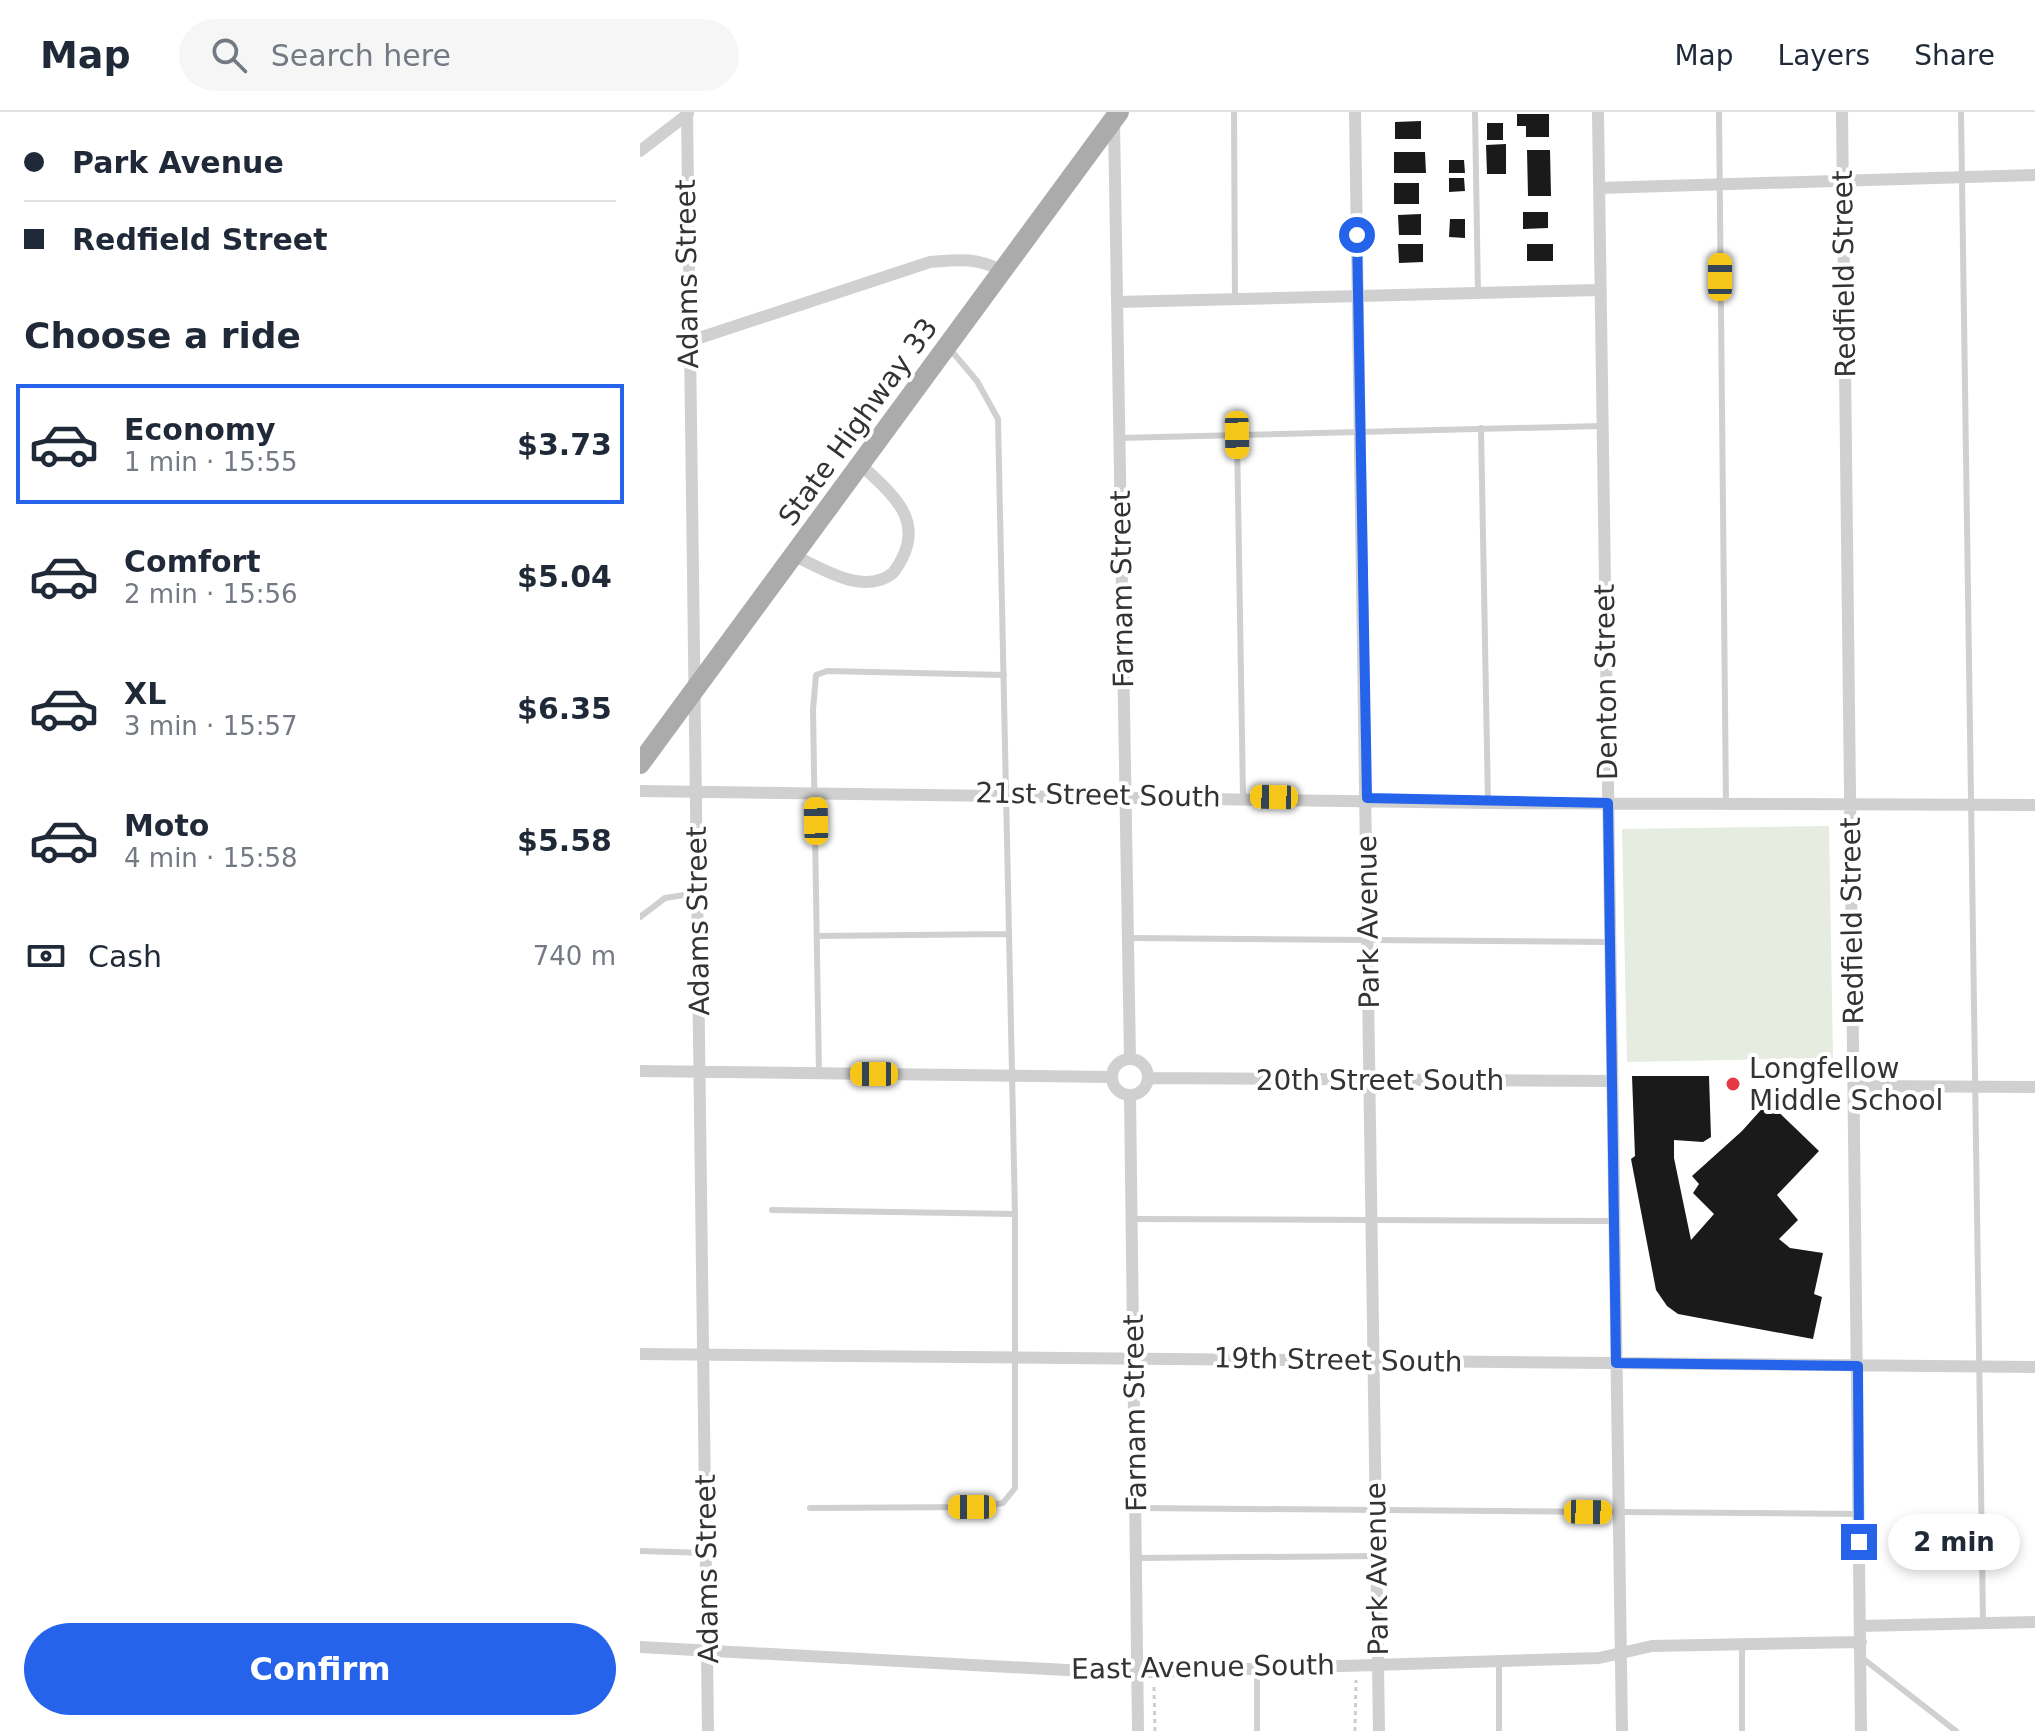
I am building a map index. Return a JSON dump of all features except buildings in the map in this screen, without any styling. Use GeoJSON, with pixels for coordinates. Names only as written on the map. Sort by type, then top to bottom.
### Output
{"type":"FeatureCollection","features":[{"type":"Feature","properties":{"kind":"main road","name":"State Highway 33"},"geometry":{"type":"LineString","coordinates":[[640,764],[862,466],[1000,270],[1117,116]]}},
{"type":"Feature","properties":{"kind":"street","name":"Park Avenue"},"geometry":{"type":"LineString","coordinates":[[1355,112],[1379,1731]]}},
{"type":"Feature","properties":{"kind":"street","name":"Denton Street"},"geometry":{"type":"LineString","coordinates":[[1598,112],[1622,1731]]}},
{"type":"Feature","properties":{"kind":"street","name":"Redfield Street"},"geometry":{"type":"LineString","coordinates":[[1842,112],[1861,1731]]}},
{"type":"Feature","properties":{"kind":"street"},"geometry":{"type":"LineString","coordinates":[[640,151],[688,114]]}},
{"type":"Feature","properties":{"kind":"street","name":"Adams Street"},"geometry":{"type":"LineString","coordinates":[[688,114],[687,342],[695,689],[708,1731]]}},
{"type":"Feature","properties":{"kind":"street","name":"Farnam Street"},"geometry":{"type":"LineString","coordinates":[[1117,116],[1117,302],[1130,1059]]}},
{"type":"Feature","properties":{"kind":"street"},"geometry":{"type":"LineString","coordinates":[[1599,188],[2035,175]]}},
{"type":"Feature","properties":{"kind":"street"},"geometry":{"type":"LineString","coordinates":[[687,342],[930,262],[984,261],[1000,270]]}},
{"type":"Feature","properties":{"kind":"street"},"geometry":{"type":"LineString","coordinates":[[1117,302],[1599,290]]}},
{"type":"Feature","properties":{"kind":"street"},"geometry":{"type":"LineString","coordinates":[[795,556],[828,572],[866,582],[886,579],[901,562],[909,531],[904,509],[862,466]]}},
{"type":"Feature","properties":{"kind":"street","name":"21st Street South"},"geometry":{"type":"LineString","coordinates":[[640,791],[1367,798],[1488,803],[2035,805]]}},
{"type":"Feature","properties":{"kind":"street"},"geometry":{"type":"LineString","coordinates":[[1130,1059],[1140,1062],[1148,1078],[1144,1088],[1130,1095],[1115,1088],[1111,1077],[1119,1062],[1130,1059]]}},
{"type":"Feature","properties":{"kind":"street"},"geometry":{"type":"LineString","coordinates":[[640,1071],[1111,1077]]}},
{"type":"Feature","properties":{"kind":"street","name":"20th Street South"},"geometry":{"type":"LineString","coordinates":[[1148,1078],[1612,1081]]}},
{"type":"Feature","properties":{"kind":"street"},"geometry":{"type":"LineString","coordinates":[[1854,1086],[2035,1087]]}},
{"type":"Feature","properties":{"kind":"street","name":"Farnam Street"},"geometry":{"type":"LineString","coordinates":[[1130,1095],[1138,1731]]}},
{"type":"Feature","properties":{"kind":"street","name":"19th Street South"},"geometry":{"type":"LineString","coordinates":[[640,1354],[2035,1367]]}},
{"type":"Feature","properties":{"kind":"street"},"geometry":{"type":"LineString","coordinates":[[1860,1626],[2035,1622]]}},
{"type":"Feature","properties":{"kind":"street","name":"East Avenue South"},"geometry":{"type":"LineString","coordinates":[[640,1647],[1138,1671],[1599,1658],[1652,1646],[1861,1642]]}},
{"type":"Feature","properties":{"kind":"lane"},"geometry":{"type":"LineString","coordinates":[[1234,112],[1235,299]]}},
{"type":"Feature","properties":{"kind":"lane"},"geometry":{"type":"LineString","coordinates":[[1475,112],[1478,294]]}},
{"type":"Feature","properties":{"kind":"lane"},"geometry":{"type":"LineString","coordinates":[[1719,112],[1726,804]]}},
{"type":"Feature","properties":{"kind":"lane"},"geometry":{"type":"LineString","coordinates":[[1961,112],[1983,1623]]}},
{"type":"Feature","properties":{"kind":"lane"},"geometry":{"type":"LineString","coordinates":[[810,1508],[972,1507],[1003,1503],[1015,1488],[1015,1214],[998,419],[977,381],[948,347]]}},
{"type":"Feature","properties":{"kind":"lane"},"geometry":{"type":"LineString","coordinates":[[1119,438],[1601,426]]}},
{"type":"Feature","properties":{"kind":"lane"},"geometry":{"type":"LineString","coordinates":[[1481,428],[1488,803]]}},
{"type":"Feature","properties":{"kind":"lane"},"geometry":{"type":"LineString","coordinates":[[1237,435],[1243,797]]}},
{"type":"Feature","properties":{"kind":"lane"},"geometry":{"type":"LineString","coordinates":[[819,1074],[813,700],[816,675],[827,671],[1004,675]]}},
{"type":"Feature","properties":{"kind":"lane"},"geometry":{"type":"LineString","coordinates":[[640,917],[665,898],[697,893]]}},
{"type":"Feature","properties":{"kind":"lane"},"geometry":{"type":"LineString","coordinates":[[817,936],[1008,934]]}},
{"type":"Feature","properties":{"kind":"lane"},"geometry":{"type":"LineString","coordinates":[[1127,938],[1610,942]]}},
{"type":"Feature","properties":{"kind":"lane"},"geometry":{"type":"LineString","coordinates":[[772,1210],[1015,1214]]}},
{"type":"Feature","properties":{"kind":"lane"},"geometry":{"type":"LineString","coordinates":[[1133,1219],[1614,1221]]}},
{"type":"Feature","properties":{"kind":"lane"},"geometry":{"type":"LineString","coordinates":[[1136,1508],[1859,1514]]}},
{"type":"Feature","properties":{"kind":"lane"},"geometry":{"type":"LineString","coordinates":[[640,1551],[706,1553]]}},
{"type":"Feature","properties":{"kind":"lane"},"geometry":{"type":"LineString","coordinates":[[1136,1558],[1378,1556]]}},
{"type":"Feature","properties":{"kind":"lane"},"geometry":{"type":"LineString","coordinates":[[1742,1645],[1742,1731]]}},
{"type":"Feature","properties":{"kind":"lane"},"geometry":{"type":"LineString","coordinates":[[1861,1657],[1956,1731]]}},
{"type":"Feature","properties":{"kind":"lane"},"geometry":{"type":"LineString","coordinates":[[1499,1661],[1499,1731]]}},
{"type":"Feature","properties":{"kind":"lane"},"geometry":{"type":"LineString","coordinates":[[1257,1667],[1257,1731]]}},
{"type":"Feature","properties":{"kind":"path"},"geometry":{"type":"LineString","coordinates":[[1355,1731],[1356,1665]]}},
{"type":"Feature","properties":{"kind":"path"},"geometry":{"type":"LineString","coordinates":[[1154,1670],[1155,1731]]}},
{"type":"Feature","properties":{"kind":"shaded area"},"geometry":{"type":"Polygon","coordinates":[[[1829,826],[1833,1058],[1627,1062],[1622,829],[1829,826]]]}},
{"type":"Feature","properties":{"kind":"place","name":"Longfellow Middle School"},"geometry":{"type":"Point","coordinates":[1733,1084]}},
{"type":"Feature","properties":{"kind":"route"},"geometry":{"type":"LineString","coordinates":[[1357,235],[1367,798],[1488,803],[1608,803],[1616,1363],[1858,1366],[1859,1542]]}}]}
